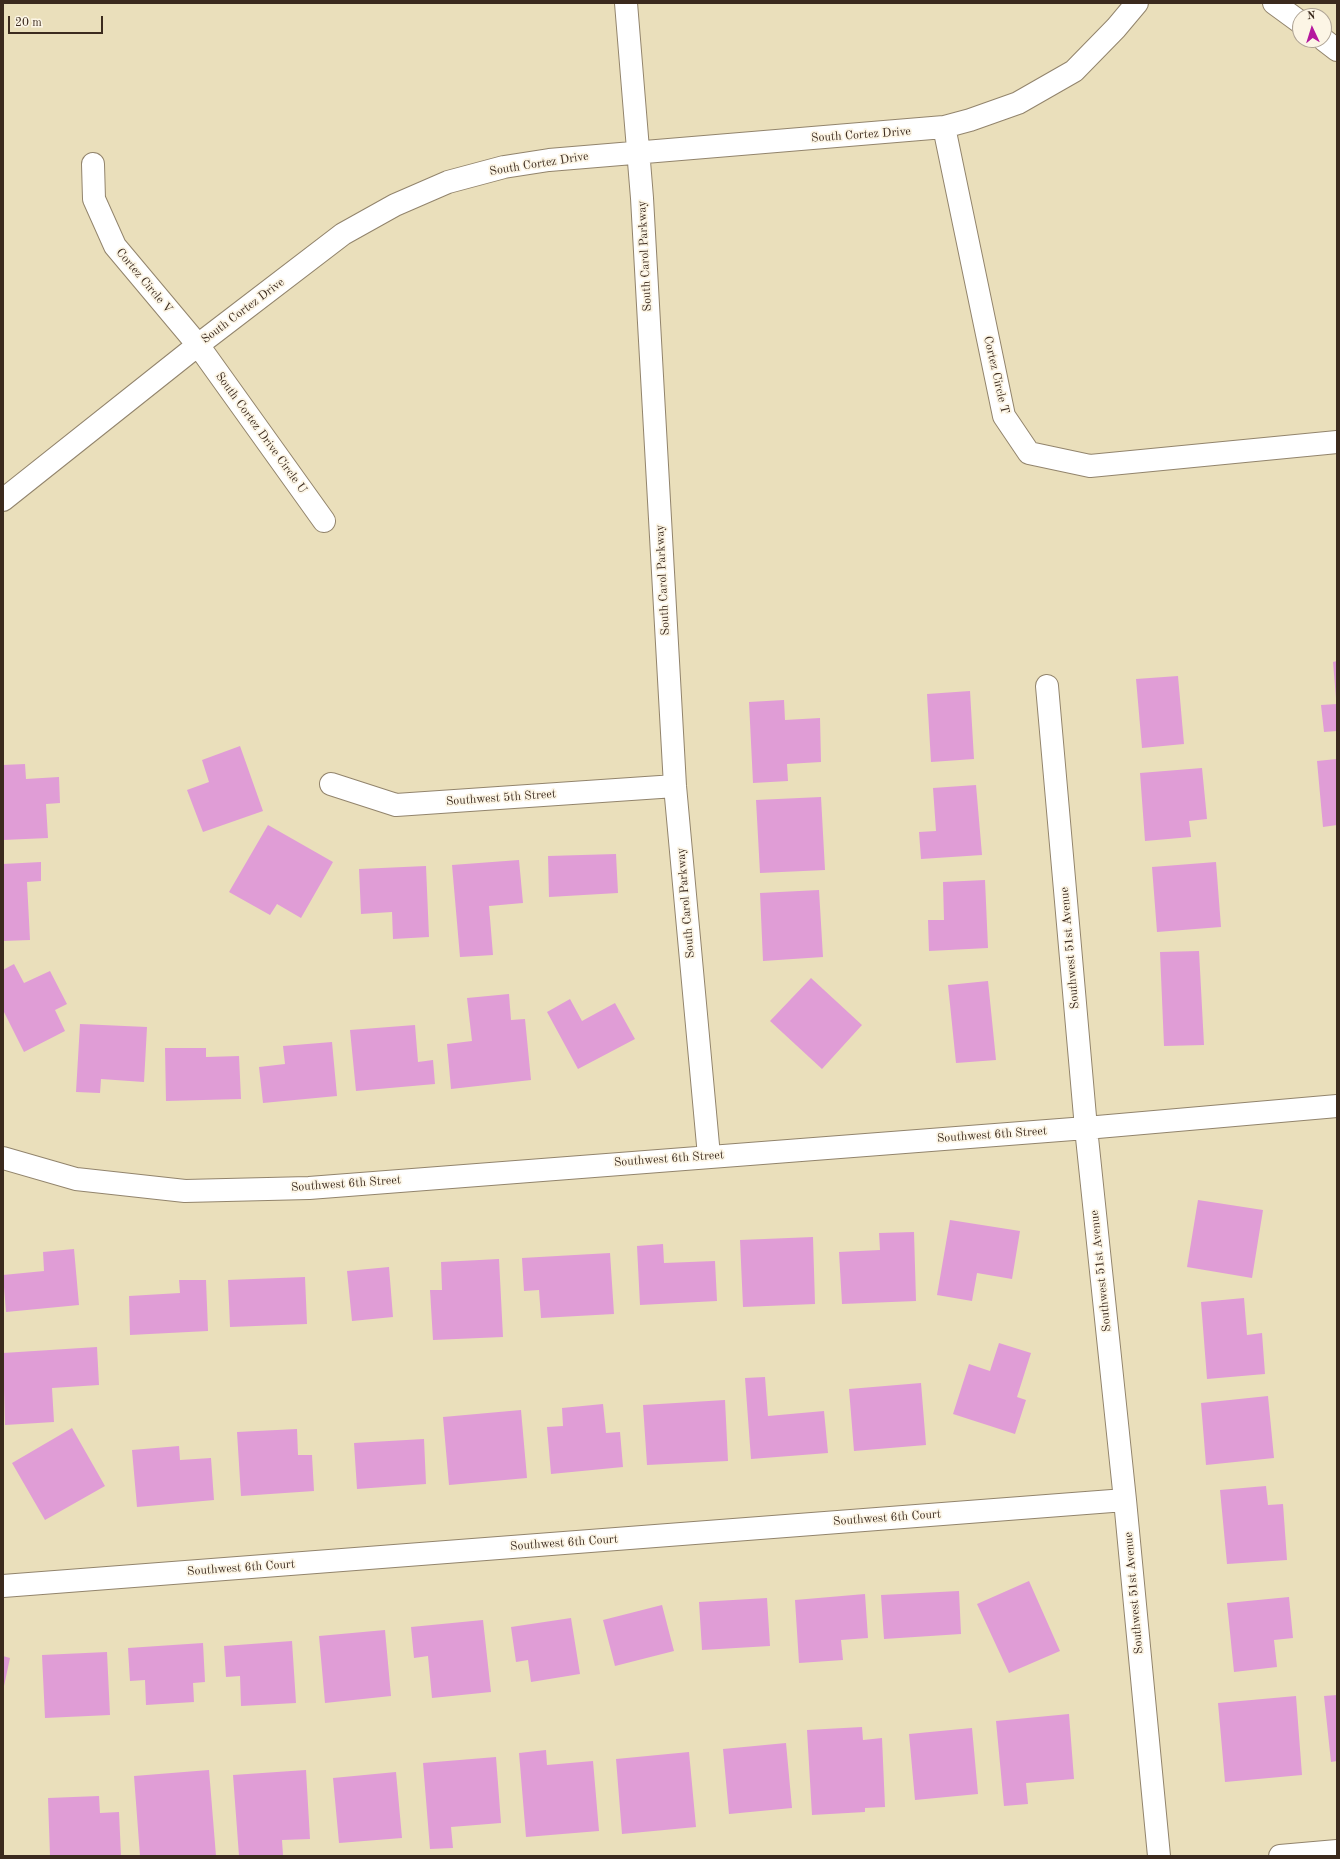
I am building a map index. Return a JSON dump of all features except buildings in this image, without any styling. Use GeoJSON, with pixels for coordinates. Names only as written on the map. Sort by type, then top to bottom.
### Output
{"type":"FeatureCollection","features":[{"type":"Feature","properties":{"kind":"street","name":"South Carol Parkway"},"geometry":{"type":"LineString","coordinates":[[626,3],[642,206],[675,786],[709,1156]]}},
{"type":"Feature","properties":{"kind":"street","name":"South Cortez Drive"},"geometry":{"type":"LineString","coordinates":[[3,500],[198,345],[343,234],[395,205],[448,182],[504,167],[549,160],[944,127],[970,120],[1018,103],[1074,71],[1116,28],[1137,3]]}},
{"type":"Feature","properties":{"kind":"street"},"geometry":{"type":"LineString","coordinates":[[1274,3],[1292,16]]}},
{"type":"Feature","properties":{"kind":"street","name":"Cortez Circle T"},"geometry":{"type":"LineString","coordinates":[[944,127],[1004,416],[1029,453],[1090,466],[1337,442]]}},
{"type":"Feature","properties":{"kind":"street","name":"Cortez Circle V"},"geometry":{"type":"LineString","coordinates":[[93,164],[94,199],[114,246],[198,345]]}},
{"type":"Feature","properties":{"kind":"street","name":"South Cortez Drive Circle U"},"geometry":{"type":"LineString","coordinates":[[198,345],[324,521]]}},
{"type":"Feature","properties":{"kind":"street","name":"Southwest 51st Avenue"},"geometry":{"type":"LineString","coordinates":[[1047,686],[1086,1128],[1125,1500],[1159,1856]]}},
{"type":"Feature","properties":{"kind":"street","name":"Southwest 5th Street"},"geometry":{"type":"LineString","coordinates":[[331,784],[396,805],[675,786]]}},
{"type":"Feature","properties":{"kind":"street","name":"Southwest 6th Street"},"geometry":{"type":"LineString","coordinates":[[3,1158],[76,1178],[185,1192],[309,1188],[1086,1128],[1337,1106]]}},
{"type":"Feature","properties":{"kind":"street","name":"Southwest 6th Court"},"geometry":{"type":"LineString","coordinates":[[3,1586],[1125,1500]]}},
{"type":"Feature","properties":{"kind":"street"},"geometry":{"type":"LineString","coordinates":[[1280,1856],[1337,1851]]}}]}
